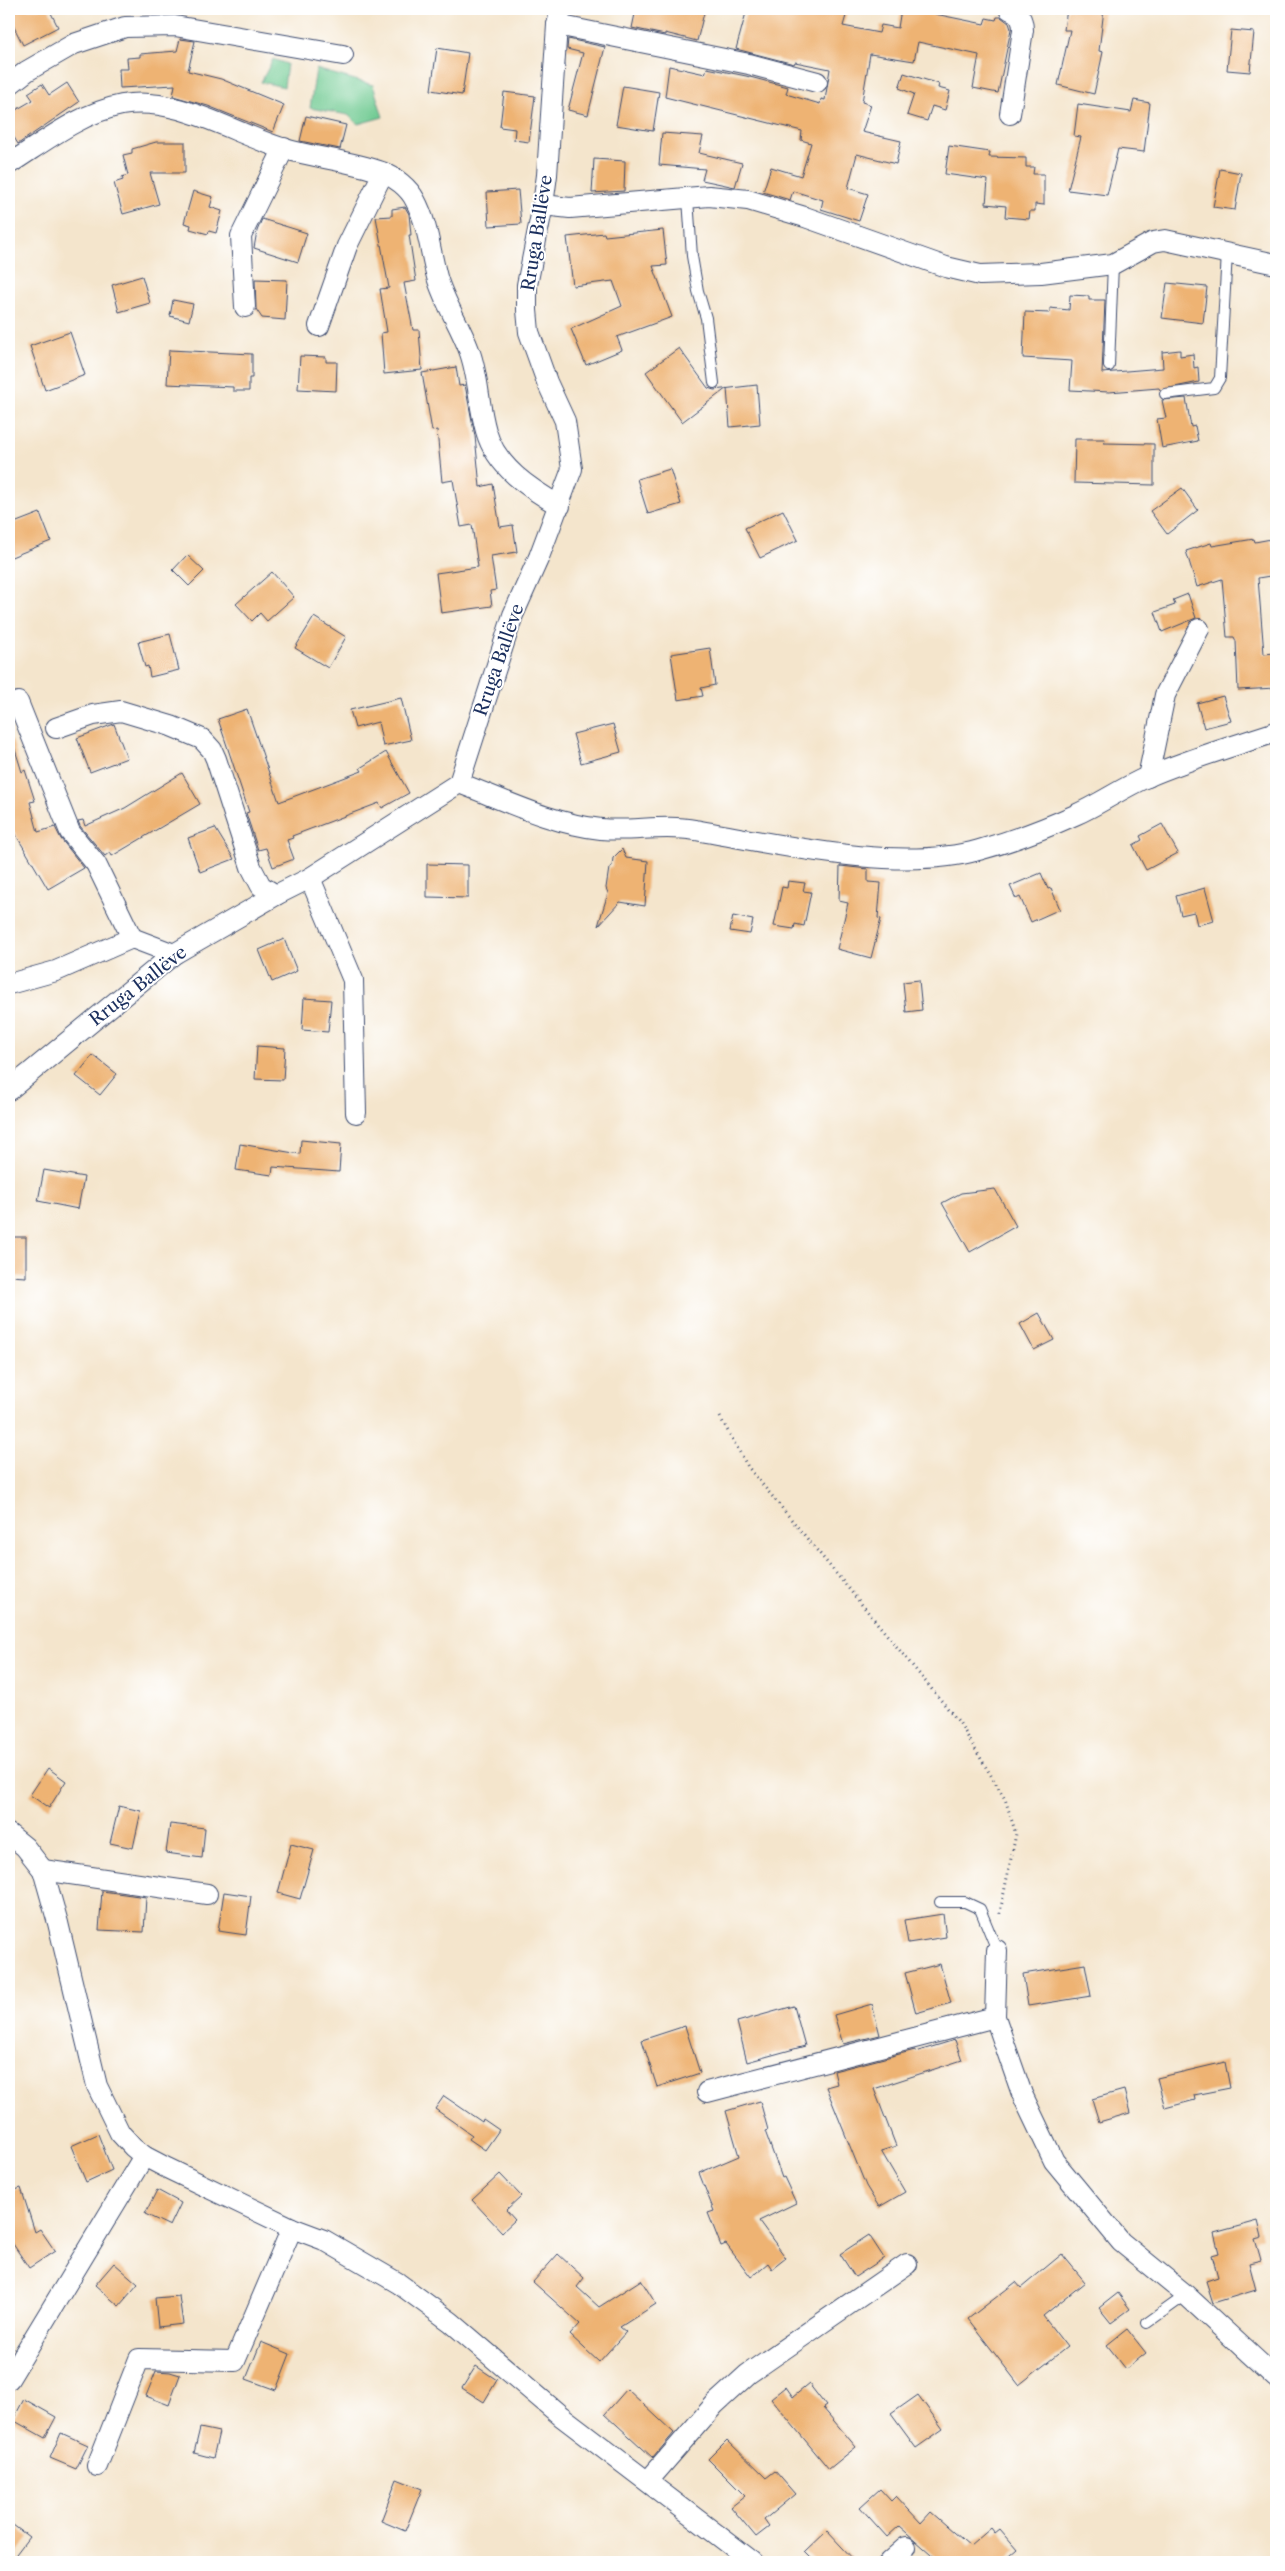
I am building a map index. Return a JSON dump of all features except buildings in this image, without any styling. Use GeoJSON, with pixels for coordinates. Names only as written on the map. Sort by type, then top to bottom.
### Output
{"type":"FeatureCollection","features":[{"type":"Feature","properties":{"kind":"street"},"geometry":{"type":"LineString","coordinates":[[1009,9],[1015,11],[1023,20],[1024,30],[1010,114]]}},
{"type":"Feature","properties":{"kind":"street"},"geometry":{"type":"LineString","coordinates":[[559,17],[817,82]]}},
{"type":"Feature","properties":{"kind":"street","name":"Rruga Ballëve"},"geometry":{"type":"LineString","coordinates":[[9,1090],[174,954],[276,894],[310,878],[459,784],[513,615],[560,506],[572,469],[565,421],[547,382],[529,332],[526,310],[527,285],[543,205],[552,118],[559,17]]}},
{"type":"Feature","properties":{"kind":"street"},"geometry":{"type":"LineString","coordinates":[[9,85],[27,71],[74,44],[125,27],[175,26],[343,55]]}},
{"type":"Feature","properties":{"kind":"street"},"geometry":{"type":"LineString","coordinates":[[9,164],[93,114],[122,105],[164,105],[284,148],[383,173],[402,184],[415,198],[425,222],[437,278],[469,349],[478,380],[486,432],[498,456],[522,481],[560,506]]}},
{"type":"Feature","properties":{"kind":"street"},"geometry":{"type":"LineString","coordinates":[[245,307],[241,236],[284,148]]}},
{"type":"Feature","properties":{"kind":"street"},"geometry":{"type":"LineString","coordinates":[[319,326],[347,246],[383,173]]}},
{"type":"Feature","properties":{"kind":"street"},"geometry":{"type":"LineString","coordinates":[[543,205],[570,208],[709,196],[748,200],[805,217],[946,267],[980,275],[1041,273],[1112,264],[1153,242],[1165,240],[1276,264]]}},
{"type":"Feature","properties":{"kind":"street"},"geometry":{"type":"LineString","coordinates":[[1148,777],[1166,695],[1199,628]]}},
{"type":"Feature","properties":{"kind":"street"},"geometry":{"type":"LineString","coordinates":[[18,702],[70,832],[96,864],[132,938],[174,954]]}},
{"type":"Feature","properties":{"kind":"street"},"geometry":{"type":"LineString","coordinates":[[56,728],[94,715],[116,711],[170,726],[207,744],[216,759],[251,867],[261,886],[276,894]]}},
{"type":"Feature","properties":{"kind":"street"},"geometry":{"type":"LineString","coordinates":[[459,784],[568,823],[601,829],[692,829],[757,842],[849,854],[928,858],[976,851],[1022,837],[1076,815],[1148,777],[1276,732]]}},
{"type":"Feature","properties":{"kind":"street"},"geometry":{"type":"LineString","coordinates":[[310,878],[353,980],[356,1114]]}},
{"type":"Feature","properties":{"kind":"street"},"geometry":{"type":"LineString","coordinates":[[9,984],[56,971],[132,938]]}},
{"type":"Feature","properties":{"kind":"street"},"geometry":{"type":"LineString","coordinates":[[9,1834],[25,1847],[44,1870],[97,2086],[120,2133],[144,2156],[292,2228],[324,2240],[398,2283],[452,2322],[561,2416],[752,2562]]}},
{"type":"Feature","properties":{"kind":"street"},"geometry":{"type":"LineString","coordinates":[[44,1870],[207,1894]]}},
{"type":"Feature","properties":{"kind":"street"},"geometry":{"type":"LineString","coordinates":[[997,1950],[995,2017],[1022,2094],[1054,2161],[1121,2242],[1186,2295],[1276,2378]]}},
{"type":"Feature","properties":{"kind":"street"},"geometry":{"type":"LineString","coordinates":[[707,2092],[995,2017]]}},
{"type":"Feature","properties":{"kind":"street"},"geometry":{"type":"LineString","coordinates":[[9,2380],[144,2156]]}},
{"type":"Feature","properties":{"kind":"street"},"geometry":{"type":"LineString","coordinates":[[97,2466],[139,2359],[235,2361],[292,2228]]}},
{"type":"Feature","properties":{"kind":"street"},"geometry":{"type":"LineString","coordinates":[[648,2481],[715,2404],[748,2374],[907,2264]]}},
{"type":"Feature","properties":{"kind":"street"},"geometry":{"type":"LineString","coordinates":[[889,2562],[906,2547]]}},
{"type":"Feature","properties":{"kind":"lane"},"geometry":{"type":"LineString","coordinates":[[688,199],[692,256],[698,291],[706,318],[714,383]]}},
{"type":"Feature","properties":{"kind":"lane"},"geometry":{"type":"LineString","coordinates":[[1166,394],[1214,388],[1220,378],[1227,253]]}},
{"type":"Feature","properties":{"kind":"lane"},"geometry":{"type":"LineString","coordinates":[[1109,366],[1112,264]]}},
{"type":"Feature","properties":{"kind":"lane"},"geometry":{"type":"LineString","coordinates":[[940,1902],[966,1902],[980,1909],[997,1950]]}},
{"type":"Feature","properties":{"kind":"lane"},"geometry":{"type":"LineString","coordinates":[[1147,2324],[1186,2295]]}},
{"type":"Feature","properties":{"kind":"path"},"geometry":{"type":"LineString","coordinates":[[720,1416],[748,1467],[959,1722],[1005,1799],[1016,1834],[999,1915],[997,1950]]}},
{"type":"Feature","properties":{"kind":"green space"},"geometry":{"type":"Polygon","coordinates":[[[273,59],[287,64],[284,87],[261,82],[273,59]]]}},
{"type":"Feature","properties":{"kind":"green space"},"geometry":{"type":"Polygon","coordinates":[[[316,69],[373,85],[383,117],[358,124],[348,115],[310,108],[316,69]]]}}]}
